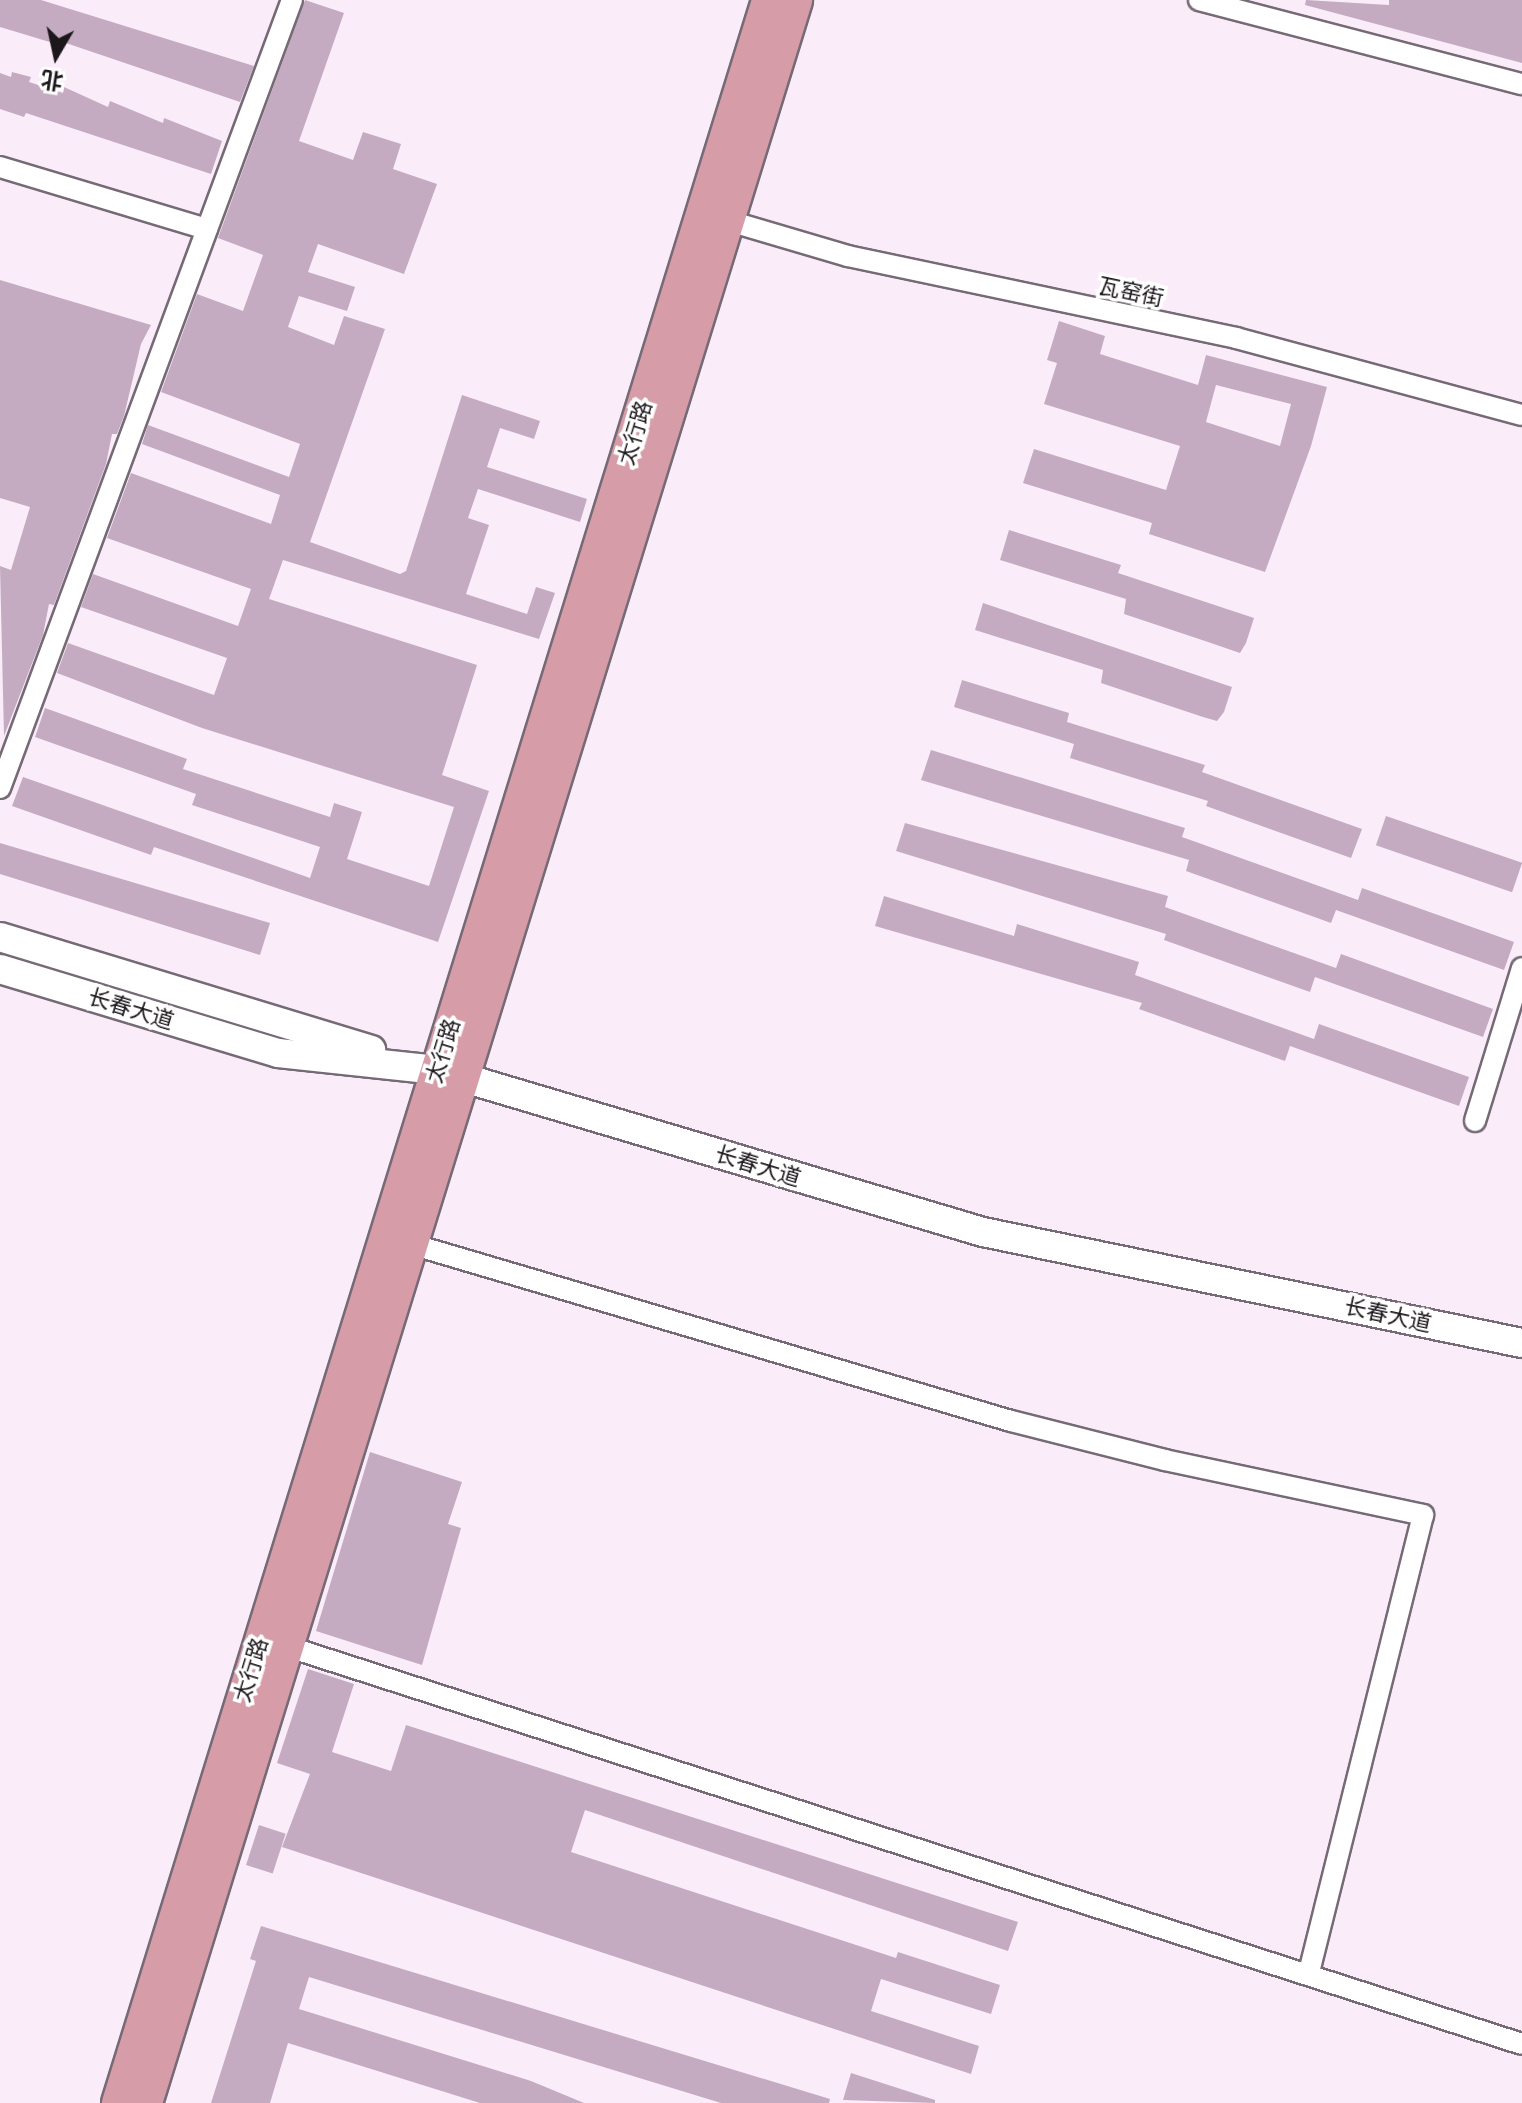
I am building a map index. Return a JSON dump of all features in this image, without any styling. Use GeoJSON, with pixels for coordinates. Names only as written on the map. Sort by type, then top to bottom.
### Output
{"type":"FeatureCollection","features":[{"type":"Feature","properties":{"kind":"highway","name":"太行路"},"geometry":{"type":"LineString","coordinates":[[146,2103],[411,1244],[450,1073],[768,0]]}},
{"type":"Feature","properties":{"kind":"highway","name":"太行路"},"geometry":{"type":"LineString","coordinates":[[118,2103],[729,221],[796,0]]}},
{"type":"Feature","properties":{"kind":"main road"},"geometry":{"type":"LineString","coordinates":[[0,937],[450,1073]]}},
{"type":"Feature","properties":{"kind":"main road","name":"长春大道"},"geometry":{"type":"LineString","coordinates":[[0,969],[278,1053],[450,1073],[983,1232],[1522,1343]]}},
{"type":"Feature","properties":{"kind":"street"},"geometry":{"type":"LineString","coordinates":[[0,788],[292,0]]}},
{"type":"Feature","properties":{"kind":"street"},"geometry":{"type":"LineString","coordinates":[[1199,0],[1522,84]]}},
{"type":"Feature","properties":{"kind":"street"},"geometry":{"type":"LineString","coordinates":[[0,167],[207,229]]}},
{"type":"Feature","properties":{"kind":"street","name":"瓦窑街"},"geometry":{"type":"LineString","coordinates":[[729,221],[848,256],[1236,338],[1522,415]]}},
{"type":"Feature","properties":{"kind":"street"},"geometry":{"type":"LineString","coordinates":[[1475,1121],[1522,968]]}},
{"type":"Feature","properties":{"kind":"street"},"geometry":{"type":"LineString","coordinates":[[411,1244],[1011,1421],[1423,1515],[1308,1975]]}},
{"type":"Feature","properties":{"kind":"street"},"geometry":{"type":"LineString","coordinates":[[286,1646],[1522,2044]]}},
{"type":"Feature","properties":{"kind":"building"},"geometry":{"type":"Polygon","coordinates":[[[0,0],[41,0],[254,66],[240,102],[54,39],[53,43],[0,27],[0,0]]]}},
{"type":"Feature","properties":{"kind":"building"},"geometry":{"type":"Polygon","coordinates":[[[305,0],[344,13],[299,141],[353,160],[363,132],[401,144],[393,169],[437,184],[404,274],[318,244],[308,272],[355,287],[347,311],[299,296],[288,327],[334,345],[344,316],[385,329],[310,542],[400,574],[406,571],[462,395],[540,421],[534,439],[500,428],[487,467],[587,499],[580,522],[478,489],[468,518],[489,525],[466,594],[527,614],[536,587],[555,593],[539,639],[283,560],[269,599],[477,665],[442,775],[489,791],[438,942],[154,847],[151,855],[12,806],[23,777],[310,878],[320,847],[192,805],[196,794],[35,737],[45,708],[187,759],[183,769],[330,817],[334,803],[362,812],[347,859],[429,886],[454,807],[202,728],[57,673],[68,643],[214,695],[227,658],[81,607],[93,574],[238,626],[251,589],[107,538],[131,473],[271,524],[280,495],[142,444],[148,425],[289,477],[300,444],[161,392],[197,294],[243,311],[263,255],[218,238],[305,0]]]}},
{"type":"Feature","properties":{"kind":"building"},"geometry":{"type":"Polygon","coordinates":[[[1306,0],[1389,5],[1389,0],[1522,0],[1522,63],[1305,5],[1306,0]]]}},
{"type":"Feature","properties":{"kind":"building"},"geometry":{"type":"Polygon","coordinates":[[[12,72],[31,77],[29,82],[63,93],[64,87],[108,107],[110,101],[163,123],[164,118],[222,141],[211,174],[26,113],[24,117],[0,109],[0,73],[11,77],[12,72]]]}},
{"type":"Feature","properties":{"kind":"building"},"geometry":{"type":"Polygon","coordinates":[[[0,280],[151,325],[141,344],[124,416],[117,434],[112,434],[106,464],[54,605],[49,604],[43,635],[4,736],[0,566],[11,570],[30,507],[0,498],[0,280]]]}},
{"type":"Feature","properties":{"kind":"building"},"geometry":{"type":"Polygon","coordinates":[[[1059,321],[1105,336],[1100,354],[1198,385],[1206,355],[1327,387],[1311,446],[1265,572],[1149,534],[1152,523],[1023,483],[1034,449],[1166,490],[1180,446],[1044,404],[1057,363],[1047,360],[1059,321]],[[1216,385],[1206,422],[1280,446],[1291,404],[1216,385]]]}},
{"type":"Feature","properties":{"kind":"building"},"geometry":{"type":"Polygon","coordinates":[[[1009,530],[1121,565],[1118,573],[1254,618],[1246,643],[1240,653],[1124,614],[1126,599],[1000,560],[1009,530]]]}},
{"type":"Feature","properties":{"kind":"building"},"geometry":{"type":"Polygon","coordinates":[[[983,603],[1232,687],[1224,712],[1217,721],[1203,717],[1101,683],[1103,670],[975,630],[983,603]]]}},
{"type":"Feature","properties":{"kind":"building"},"geometry":{"type":"Polygon","coordinates":[[[962,680],[1069,713],[1067,722],[1205,765],[1202,772],[1362,829],[1351,858],[1206,806],[1208,801],[1070,758],[1074,744],[954,707],[962,680]]]}},
{"type":"Feature","properties":{"kind":"building"},"geometry":{"type":"Polygon","coordinates":[[[931,750],[1185,828],[1182,837],[1358,900],[1362,888],[1514,942],[1504,970],[1336,910],[1331,923],[1186,871],[1189,860],[921,780],[931,750]]]}},
{"type":"Feature","properties":{"kind":"building"},"geometry":{"type":"Polygon","coordinates":[[[1386,816],[1522,863],[1512,892],[1376,845],[1386,816]]]}},
{"type":"Feature","properties":{"kind":"building"},"geometry":{"type":"Polygon","coordinates":[[[905,823],[1168,896],[1165,907],[1336,968],[1341,954],[1493,1009],[1483,1037],[1315,977],[1310,992],[1164,940],[1166,934],[896,851],[905,823]]]}},
{"type":"Feature","properties":{"kind":"building"},"geometry":{"type":"Polygon","coordinates":[[[0,843],[270,923],[260,955],[0,874],[0,843]]]}},
{"type":"Feature","properties":{"kind":"building"},"geometry":{"type":"Polygon","coordinates":[[[884,896],[1014,936],[1017,924],[1139,962],[1135,975],[1314,1039],[1319,1024],[1469,1077],[1459,1106],[1290,1046],[1285,1061],[1139,1009],[1142,1003],[875,926],[884,896]]]}},
{"type":"Feature","properties":{"kind":"building"},"geometry":{"type":"Polygon","coordinates":[[[370,1452],[462,1482],[448,1524],[461,1528],[422,1665],[316,1631],[370,1452]]]}},
{"type":"Feature","properties":{"kind":"building"},"geometry":{"type":"Polygon","coordinates":[[[308,1669],[354,1684],[332,1752],[391,1771],[406,1725],[1018,1922],[1008,1951],[585,1810],[571,1852],[896,1958],[898,1952],[1000,1985],[991,2014],[881,1979],[871,2011],[979,2046],[971,2074],[282,1847],[310,1774],[277,1763],[308,1669]]]}},
{"type":"Feature","properties":{"kind":"building"},"geometry":{"type":"Polygon","coordinates":[[[259,1825],[286,1834],[273,1874],[246,1865],[259,1825]]]}},
{"type":"Feature","properties":{"kind":"building"},"geometry":{"type":"Polygon","coordinates":[[[261,1926],[830,2099],[829,2103],[721,2103],[309,1977],[299,2009],[531,2081],[584,2103],[480,2103],[288,2043],[270,2103],[211,2103],[256,1961],[250,1959],[261,1926]]]}},
{"type":"Feature","properties":{"kind":"building"},"geometry":{"type":"Polygon","coordinates":[[[851,2073],[935,2100],[935,2103],[843,2100],[851,2073]]]}}]}
